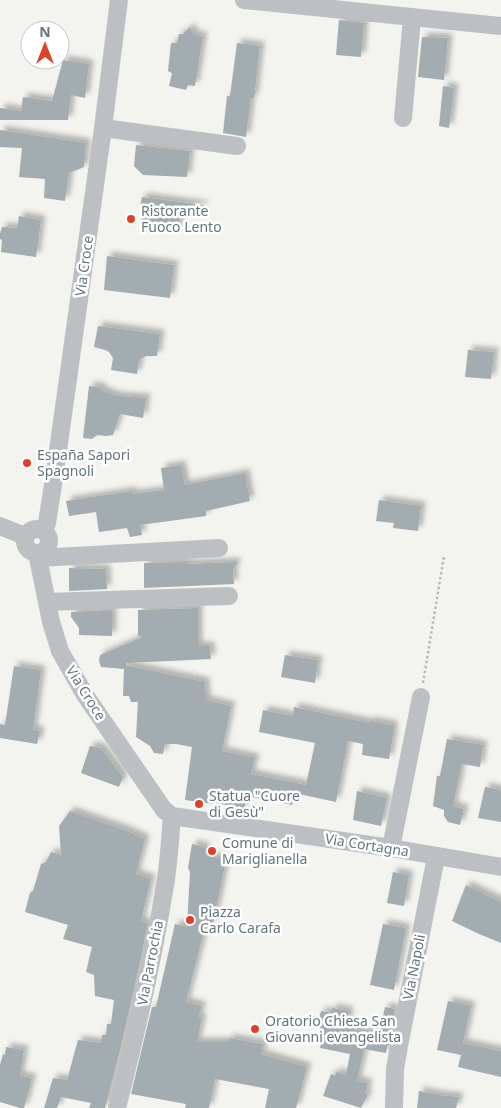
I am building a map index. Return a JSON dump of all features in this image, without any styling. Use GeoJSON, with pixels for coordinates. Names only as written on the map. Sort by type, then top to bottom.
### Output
{"type":"FeatureCollection","features":[{"type":"Feature","properties":{"kind":"street","name":"Via Croce"},"geometry":{"type":"LineString","coordinates":[[44,531],[55,472],[119,0]]}},
{"type":"Feature","properties":{"kind":"street"},"geometry":{"type":"LineString","coordinates":[[244,0],[501,26]]}},
{"type":"Feature","properties":{"kind":"street"},"geometry":{"type":"LineString","coordinates":[[403,118],[412,18]]}},
{"type":"Feature","properties":{"kind":"street"},"geometry":{"type":"LineString","coordinates":[[103,128],[236,146]]}},
{"type":"Feature","properties":{"kind":"street"},"geometry":{"type":"LineString","coordinates":[[0,526],[26,536]]}},
{"type":"Feature","properties":{"kind":"street"},"geometry":{"type":"LineString","coordinates":[[38,555],[45,550],[48,544],[48,536],[44,531],[33,529],[29,531],[25,541],[27,548],[38,555],[220,548]]}},
{"type":"Feature","properties":{"kind":"street","name":"Via Croce"},"geometry":{"type":"LineString","coordinates":[[38,555],[51,622],[60,651],[85,695],[164,810],[172,816]]}},
{"type":"Feature","properties":{"kind":"street"},"geometry":{"type":"LineString","coordinates":[[47,602],[228,596]]}},
{"type":"Feature","properties":{"kind":"street"},"geometry":{"type":"LineString","coordinates":[[391,848],[421,697]]}},
{"type":"Feature","properties":{"kind":"street","name":"Via Cortagna"},"geometry":{"type":"LineString","coordinates":[[172,816],[391,848],[501,867]]}},
{"type":"Feature","properties":{"kind":"street","name":"Via Parrochia"},"geometry":{"type":"LineString","coordinates":[[117,1108],[151,963],[166,883],[172,816]]}},
{"type":"Feature","properties":{"kind":"street","name":"Via Napoli"},"geometry":{"type":"LineString","coordinates":[[394,1108],[395,1069],[436,857]]}},
{"type":"Feature","properties":{"kind":"path"},"geometry":{"type":"LineString","coordinates":[[421,697],[444,556]]}},
{"type":"Feature","properties":{"kind":"building"},"geometry":{"type":"Polygon","coordinates":[[[339,20],[364,23],[361,57],[336,55],[339,20]]]}},
{"type":"Feature","properties":{"kind":"building"},"geometry":{"type":"Polygon","coordinates":[[[190,27],[194,35],[203,36],[195,86],[188,85],[186,90],[169,86],[172,73],[168,71],[171,43],[177,43],[179,34],[183,34],[190,27]]]}},
{"type":"Feature","properties":{"kind":"building"},"geometry":{"type":"Polygon","coordinates":[[[422,37],[448,38],[444,80],[418,77],[422,37]]]}},
{"type":"Feature","properties":{"kind":"building"},"geometry":{"type":"Polygon","coordinates":[[[237,43],[260,46],[254,99],[251,98],[246,137],[223,133],[227,96],[230,96],[237,43]]]}},
{"type":"Feature","properties":{"kind":"building"},"geometry":{"type":"Polygon","coordinates":[[[70,61],[89,64],[85,98],[71,95],[68,120],[0,120],[0,108],[21,111],[23,97],[52,101],[60,70],[70,70],[70,61]]]}},
{"type":"Feature","properties":{"kind":"building"},"geometry":{"type":"Polygon","coordinates":[[[443,86],[454,88],[449,128],[439,126],[443,86]]]}},
{"type":"Feature","properties":{"kind":"building"},"geometry":{"type":"Polygon","coordinates":[[[0,130],[86,143],[84,167],[69,173],[65,201],[44,198],[45,179],[19,177],[22,148],[0,147],[0,130]]]}},
{"type":"Feature","properties":{"kind":"building"},"geometry":{"type":"Polygon","coordinates":[[[136,145],[190,151],[187,177],[143,175],[134,166],[136,145]]]}},
{"type":"Feature","properties":{"kind":"building"},"geometry":{"type":"Polygon","coordinates":[[[142,197],[204,205],[204,207],[180,211],[178,231],[141,226],[142,210],[140,206],[142,197]]]}},
{"type":"Feature","properties":{"kind":"building"},"geometry":{"type":"Polygon","coordinates":[[[19,216],[41,220],[36,257],[1,252],[2,240],[0,239],[0,233],[2,227],[17,228],[19,216]]]}},
{"type":"Feature","properties":{"kind":"building"},"geometry":{"type":"Polygon","coordinates":[[[107,256],[174,265],[170,298],[104,290],[107,256]]]}},
{"type":"Feature","properties":{"kind":"building"},"geometry":{"type":"Polygon","coordinates":[[[98,326],[160,334],[157,356],[146,356],[139,360],[137,374],[111,370],[113,358],[109,352],[94,347],[98,326]]]}},
{"type":"Feature","properties":{"kind":"building"},"geometry":{"type":"Polygon","coordinates":[[[468,350],[494,352],[491,379],[465,377],[468,350]]]}},
{"type":"Feature","properties":{"kind":"building"},"geometry":{"type":"Polygon","coordinates":[[[89,386],[99,387],[105,392],[116,396],[146,398],[143,418],[120,414],[113,435],[97,435],[92,439],[83,438],[89,386]]]}},
{"type":"Feature","properties":{"kind":"building"},"geometry":{"type":"Polygon","coordinates":[[[181,465],[185,485],[245,473],[250,501],[206,511],[206,516],[140,525],[142,535],[130,537],[127,528],[99,532],[96,512],[69,516],[66,501],[132,491],[132,494],[164,490],[161,468],[181,465]]]}},
{"type":"Feature","properties":{"kind":"building"},"geometry":{"type":"Polygon","coordinates":[[[379,500],[421,506],[418,531],[393,528],[394,523],[376,521],[379,500]]]}},
{"type":"Feature","properties":{"kind":"building"},"geometry":{"type":"Polygon","coordinates":[[[187,562],[187,564],[237,562],[233,571],[234,584],[144,588],[144,563],[187,562]]]}},
{"type":"Feature","properties":{"kind":"building"},"geometry":{"type":"Polygon","coordinates":[[[69,568],[106,569],[107,589],[69,591],[69,568]]]}},
{"type":"Feature","properties":{"kind":"building"},"geometry":{"type":"Polygon","coordinates":[[[198,608],[198,646],[210,646],[211,659],[126,663],[126,665],[205,682],[206,700],[231,706],[222,751],[255,758],[251,774],[306,785],[315,743],[259,732],[263,710],[293,716],[294,707],[369,723],[370,721],[393,725],[389,759],[362,755],[363,744],[348,741],[336,802],[294,793],[292,805],[247,796],[244,809],[213,802],[213,804],[185,800],[192,747],[165,744],[163,754],[154,753],[150,746],[136,737],[138,702],[131,702],[129,696],[123,696],[124,669],[101,667],[99,661],[100,655],[142,637],[138,636],[138,610],[198,608]]]}},
{"type":"Feature","properties":{"kind":"building"},"geometry":{"type":"Polygon","coordinates":[[[112,610],[112,636],[79,635],[79,628],[71,617],[71,612],[112,610]]]}},
{"type":"Feature","properties":{"kind":"building"},"geometry":{"type":"Polygon","coordinates":[[[285,655],[318,660],[315,683],[281,677],[285,655]]]}},
{"type":"Feature","properties":{"kind":"building"},"geometry":{"type":"Polygon","coordinates":[[[14,666],[41,670],[33,730],[40,731],[37,744],[0,738],[0,724],[5,725],[14,666]]]}},
{"type":"Feature","properties":{"kind":"building"},"geometry":{"type":"Polygon","coordinates":[[[447,739],[483,745],[480,767],[462,764],[453,806],[464,809],[460,825],[448,822],[444,816],[444,810],[433,806],[437,776],[440,776],[447,739]]]}},
{"type":"Feature","properties":{"kind":"building"},"geometry":{"type":"Polygon","coordinates":[[[90,746],[101,748],[123,777],[119,787],[81,773],[90,746]]]}},
{"type":"Feature","properties":{"kind":"building"},"geometry":{"type":"Polygon","coordinates":[[[485,787],[501,790],[501,822],[478,818],[485,787]]]}},
{"type":"Feature","properties":{"kind":"building"},"geometry":{"type":"Polygon","coordinates":[[[357,791],[387,798],[381,826],[353,820],[357,791]]]}},
{"type":"Feature","properties":{"kind":"building"},"geometry":{"type":"Polygon","coordinates":[[[70,811],[145,839],[136,874],[151,879],[141,921],[148,923],[105,1108],[89,1108],[91,1103],[61,1097],[57,1108],[44,1108],[53,1078],[67,1080],[78,1040],[101,1043],[102,1035],[106,1035],[107,1024],[111,1024],[114,1000],[95,996],[94,975],[86,972],[92,947],[63,939],[68,925],[25,912],[41,864],[46,862],[51,852],[61,855],[59,826],[70,811]]]}},
{"type":"Feature","properties":{"kind":"building"},"geometry":{"type":"Polygon","coordinates":[[[192,844],[205,847],[205,855],[226,860],[213,924],[206,923],[186,1002],[202,1006],[198,1017],[202,1018],[197,1042],[228,1042],[229,1038],[263,1044],[261,1054],[307,1067],[296,1108],[265,1108],[269,1089],[215,1079],[209,1108],[185,1108],[186,1104],[131,1094],[152,1007],[156,1007],[175,924],[187,927],[190,872],[188,868],[192,844]]]}},
{"type":"Feature","properties":{"kind":"building"},"geometry":{"type":"Polygon","coordinates":[[[393,872],[409,875],[404,906],[387,903],[393,872]]]}},
{"type":"Feature","properties":{"kind":"building"},"geometry":{"type":"Polygon","coordinates":[[[466,885],[501,902],[501,943],[452,921],[466,885]]]}},
{"type":"Feature","properties":{"kind":"building"},"geometry":{"type":"Polygon","coordinates":[[[383,924],[406,928],[394,990],[370,985],[383,924]]]}},
{"type":"Feature","properties":{"kind":"building"},"geometry":{"type":"Polygon","coordinates":[[[448,1001],[471,1006],[463,1043],[501,1051],[501,1077],[458,1067],[461,1055],[437,1050],[448,1001]]]}},
{"type":"Feature","properties":{"kind":"building"},"geometry":{"type":"Polygon","coordinates":[[[385,1007],[395,1009],[386,1053],[364,1049],[357,1081],[368,1083],[365,1094],[368,1094],[361,1108],[323,1096],[331,1074],[335,1076],[336,1072],[346,1075],[350,1054],[320,1048],[324,1029],[317,1027],[321,1011],[331,1013],[332,1008],[349,1011],[346,1028],[379,1035],[385,1007]]]}},
{"type":"Feature","properties":{"kind":"building"},"geometry":{"type":"Polygon","coordinates":[[[6,1047],[24,1050],[20,1076],[32,1078],[24,1108],[0,1102],[0,1065],[3,1054],[5,1055],[6,1047]]]}},
{"type":"Feature","properties":{"kind":"building"},"geometry":{"type":"Polygon","coordinates":[[[419,1091],[459,1097],[456,1108],[417,1108],[419,1091]]]}},
{"type":"Feature","properties":{"kind":"place","name":"Ristorante Fuoco Lento"},"geometry":{"type":"Point","coordinates":[131,219]}},
{"type":"Feature","properties":{"kind":"place","name":"España Sapori Spagnoli"},"geometry":{"type":"Point","coordinates":[27,463]}},
{"type":"Feature","properties":{"kind":"place","name":"Statua \"Cuore di Gesù\""},"geometry":{"type":"Point","coordinates":[199,804]}},
{"type":"Feature","properties":{"kind":"place","name":"Comune di Mariglianella"},"geometry":{"type":"Point","coordinates":[212,851]}},
{"type":"Feature","properties":{"kind":"place","name":"Piazza Carlo Carafa"},"geometry":{"type":"Point","coordinates":[190,920]}},
{"type":"Feature","properties":{"kind":"place","name":"Oratorio Chiesa San Giovanni evangelista"},"geometry":{"type":"Point","coordinates":[255,1029]}}]}
